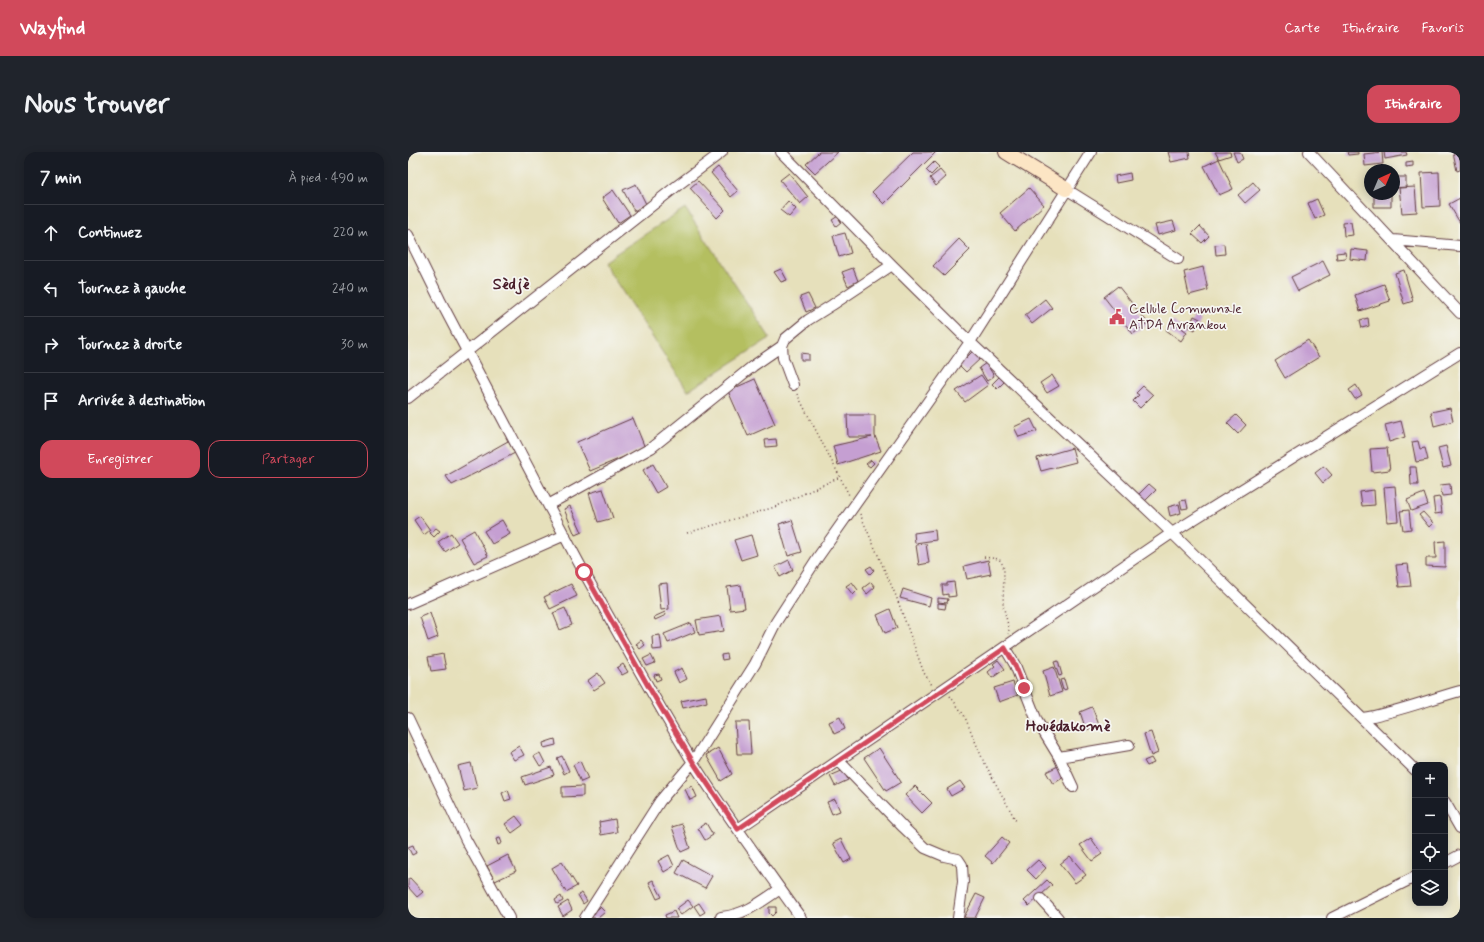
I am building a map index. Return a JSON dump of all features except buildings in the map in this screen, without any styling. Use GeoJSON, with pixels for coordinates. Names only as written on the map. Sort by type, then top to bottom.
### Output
{"type":"FeatureCollection","features":[{"type":"Feature","properties":{"kind":"street"},"geometry":{"type":"LineString","coordinates":[[408,398],[722,152]]}},
{"type":"Feature","properties":{"kind":"street"},"geometry":{"type":"LineString","coordinates":[[781,152],[970,342],[1172,533],[1412,767]]}},
{"type":"Feature","properties":{"kind":"street"},"geometry":{"type":"LineString","coordinates":[[1006,152],[1178,259]]}},
{"type":"Feature","properties":{"kind":"street"},"geometry":{"type":"LineString","coordinates":[[585,918],[660,801],[693,762],[755,664],[776,622],[818,557],[970,342],[1066,189],[1091,152]]}},
{"type":"Feature","properties":{"kind":"street"},"geometry":{"type":"LineString","coordinates":[[1309,152],[1460,313]]}},
{"type":"Feature","properties":{"kind":"street"},"geometry":{"type":"LineString","coordinates":[[408,235],[548,505],[566,535],[595,592],[693,762],[801,918]]}},
{"type":"Feature","properties":{"kind":"street"},"geometry":{"type":"LineString","coordinates":[[1393,240],[1460,246]]}},
{"type":"Feature","properties":{"kind":"street"},"geometry":{"type":"LineString","coordinates":[[792,385],[783,358],[782,346],[785,338],[808,320],[892,265]]}},
{"type":"Feature","properties":{"kind":"street"},"geometry":{"type":"LineString","coordinates":[[548,505],[651,448],[753,366],[782,346]]}},
{"type":"Feature","properties":{"kind":"street"},"geometry":{"type":"LineString","coordinates":[[738,829],[1172,533],[1460,353]]}},
{"type":"Feature","properties":{"kind":"street"},"geometry":{"type":"LineString","coordinates":[[408,604],[566,535]]}},
{"type":"Feature","properties":{"kind":"street"},"geometry":{"type":"LineString","coordinates":[[1005,648],[1015,665],[1038,721],[1059,757],[1072,787]]}},
{"type":"Feature","properties":{"kind":"street"},"geometry":{"type":"LineString","coordinates":[[1362,718],[1402,709],[1432,698],[1460,691]]}},
{"type":"Feature","properties":{"kind":"street"},"geometry":{"type":"LineString","coordinates":[[408,718],[466,840],[509,918]]}},
{"type":"Feature","properties":{"kind":"street"},"geometry":{"type":"LineString","coordinates":[[1059,757],[1128,745]]}},
{"type":"Feature","properties":{"kind":"street"},"geometry":{"type":"LineString","coordinates":[[839,761],[925,848],[958,860],[962,865],[963,882],[958,918]]}},
{"type":"Feature","properties":{"kind":"street"},"geometry":{"type":"LineString","coordinates":[[1448,807],[1460,828]]}},
{"type":"Feature","properties":{"kind":"street"},"geometry":{"type":"LineString","coordinates":[[1448,861],[1460,855]]}},
{"type":"Feature","properties":{"kind":"street"},"geometry":{"type":"LineString","coordinates":[[1332,918],[1412,878]]}},
{"type":"Feature","properties":{"kind":"street"},"geometry":{"type":"LineString","coordinates":[[721,917],[733,916],[749,910],[780,889]]}},
{"type":"Feature","properties":{"kind":"street"},"geometry":{"type":"LineString","coordinates":[[1041,899],[1058,918]]}},
{"type":"Feature","properties":{"kind":"path"},"geometry":{"type":"LineString","coordinates":[[792,385],[845,489],[862,518],[872,544],[887,575],[924,673],[929,682],[935,688],[954,700],[964,715],[983,760],[1016,821]]}},
{"type":"Feature","properties":{"kind":"path"},"geometry":{"type":"LineString","coordinates":[[687,533],[775,507],[840,477]]}},
{"type":"Feature","properties":{"kind":"path"},"geometry":{"type":"LineString","coordinates":[[984,557],[999,559],[1003,565],[1003,605],[1009,629],[1005,648]]}},
{"type":"Feature","properties":{"kind":"green space"},"geometry":{"type":"Polygon","coordinates":[[[685,208],[770,338],[688,391],[603,262],[685,208]]]}},
{"type":"Feature","properties":{"kind":"place","name":"Cellule Communale ATDA Avrankou"},"geometry":{"type":"Point","coordinates":[1117,317]}},
{"type":"Feature","properties":{"kind":"district","name":"Sèdjè"},"geometry":{"type":"Point","coordinates":[511,284]}},
{"type":"Feature","properties":{"kind":"district","name":"Houédakomè"},"geometry":{"type":"Point","coordinates":[1068,726]}},
{"type":"Feature","properties":{"kind":"route"},"geometry":{"type":"LineString","coordinates":[[584,572],[693,762],[738,829],[1005,648],[1015,665],[1024,688]]}}]}
